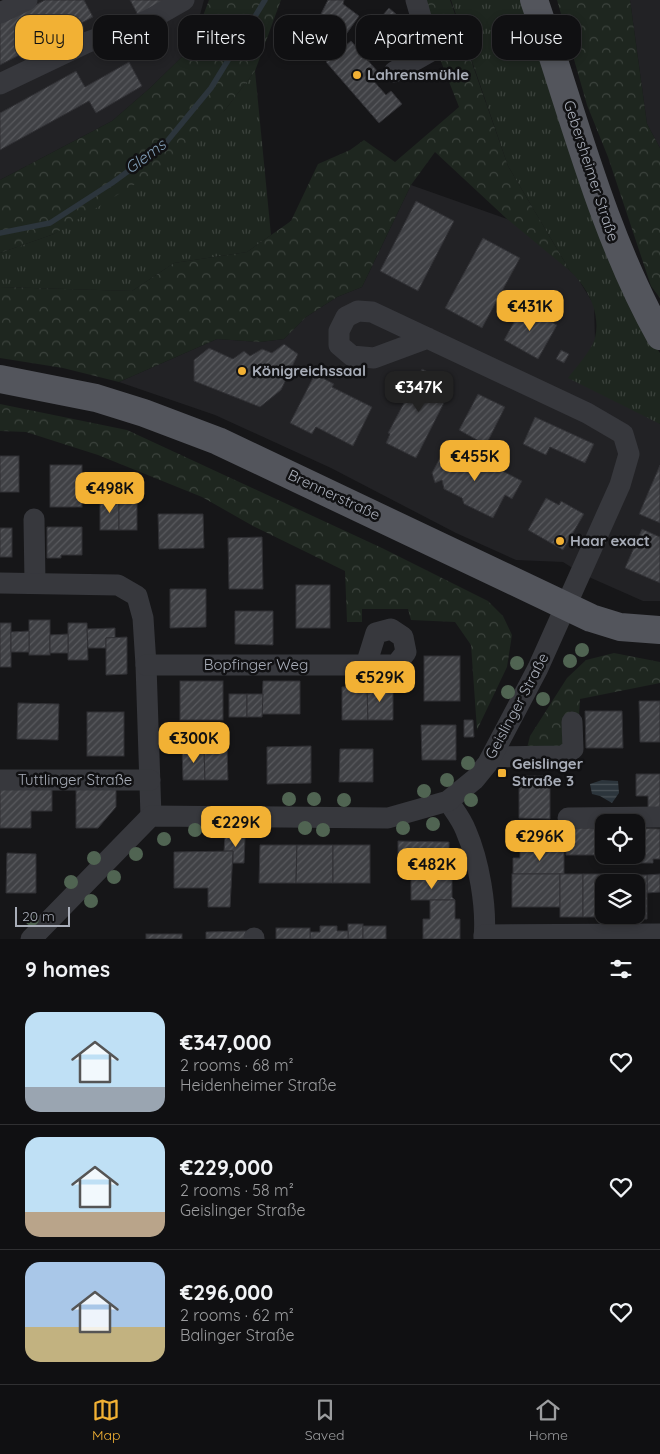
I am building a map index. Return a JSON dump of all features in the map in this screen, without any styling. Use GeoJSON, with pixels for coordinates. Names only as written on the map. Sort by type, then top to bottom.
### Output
{"type":"FeatureCollection","features":[{"type":"Feature","properties":{"kind":"main road","name":"Gebersheimer Straße"},"geometry":{"type":"LineString","coordinates":[[534,0],[618,249],[636,292],[660,336]]}},
{"type":"Feature","properties":{"kind":"main road","name":"Brennerstraße"},"geometry":{"type":"LineString","coordinates":[[0,378],[96,398],[144,413],[218,441],[591,618],[620,627],[660,630]]}},
{"type":"Feature","properties":{"kind":"street"},"geometry":{"type":"LineString","coordinates":[[0,13],[27,0]]}},
{"type":"Feature","properties":{"kind":"street"},"geometry":{"type":"LineString","coordinates":[[0,84],[88,42],[147,20],[184,0]]}},
{"type":"Feature","properties":{"kind":"street"},"geometry":{"type":"LineString","coordinates":[[394,72],[431,51],[416,0]]}},
{"type":"Feature","properties":{"kind":"street","name":"Geislinger Straße"},"geometry":{"type":"LineString","coordinates":[[151,816],[388,818],[448,801],[474,779],[492,757],[538,668],[566,607],[620,485],[628,454],[623,434],[587,413],[428,338]]}},
{"type":"Feature","properties":{"kind":"street"},"geometry":{"type":"LineString","coordinates":[[34,519],[35,583]]}},
{"type":"Feature","properties":{"kind":"street","name":"Tuttlinger Straße"},"geometry":{"type":"LineString","coordinates":[[0,583],[118,585],[137,596],[143,618],[146,665],[151,816]]}},
{"type":"Feature","properties":{"kind":"street","name":"Bopfinger Weg"},"geometry":{"type":"LineString","coordinates":[[146,665],[366,665]]}},
{"type":"Feature","properties":{"kind":"street"},"geometry":{"type":"LineString","coordinates":[[492,757],[563,756],[573,749],[572,722]]}},
{"type":"Feature","properties":{"kind":"street","name":"Tuttlinger Straße"},"geometry":{"type":"LineString","coordinates":[[0,780],[150,780]]}},
{"type":"Feature","properties":{"kind":"street"},"geometry":{"type":"LineString","coordinates":[[448,801],[466,831],[479,877],[484,937],[660,934]]}},
{"type":"Feature","properties":{"kind":"street"},"geometry":{"type":"LineString","coordinates":[[31,939],[151,816]]}},
{"type":"Feature","properties":{"kind":"street"},"geometry":{"type":"LineString","coordinates":[[568,818],[660,817]]}},
{"type":"Feature","properties":{"kind":"shaded area"},"geometry":{"type":"Polygon","coordinates":[[[32,0],[204,0],[200,15],[178,15],[179,60],[150,88],[112,121],[0,180],[0,18],[32,0]]]}},
{"type":"Feature","properties":{"kind":"shaded area"},"geometry":{"type":"Polygon","coordinates":[[[630,0],[660,0],[660,148],[647,124],[630,0]]]}},
{"type":"Feature","properties":{"kind":"shaded area"},"geometry":{"type":"Polygon","coordinates":[[[411,185],[507,219],[520,226],[577,277],[594,305],[595,339],[660,424],[660,601],[643,601],[582,574],[563,562],[516,560],[456,533],[331,468],[215,415],[119,382],[217,339],[260,342],[284,339],[306,317],[337,297],[362,287],[411,185]]]}},
{"type":"Feature","properties":{"kind":"shaded area"},"geometry":{"type":"Polygon","coordinates":[[[602,780],[618,781],[619,793],[612,803],[592,794],[590,784],[602,780]]]}},
{"type":"Feature","properties":{"kind":"green space"},"geometry":{"type":"Polygon","coordinates":[[[209,0],[281,0],[264,46],[264,15],[203,15],[209,0]]]}},
{"type":"Feature","properties":{"kind":"green space"},"geometry":{"type":"Polygon","coordinates":[[[421,0],[450,0],[455,15],[424,15],[421,0]]]}},
{"type":"Feature","properties":{"kind":"green space"},"geometry":{"type":"Polygon","coordinates":[[[451,0],[522,0],[527,15],[492,15],[492,60],[544,60],[637,319],[660,353],[660,424],[568,378],[594,342],[596,319],[592,302],[582,285],[570,271],[508,166],[472,60],[482,60],[482,15],[456,15],[451,0]]]}},
{"type":"Feature","properties":{"kind":"green space"},"geometry":{"type":"Polygon","coordinates":[[[557,0],[630,0],[647,124],[660,148],[660,298],[651,286],[608,157],[587,105],[574,60],[581,60],[581,15],[561,15],[557,0]]]}},
{"type":"Feature","properties":{"kind":"green space"},"geometry":{"type":"Polygon","coordinates":[[[179,60],[259,60],[255,71],[225,110],[153,173],[54,234],[0,253],[0,180],[112,121],[179,60]]]}},
{"type":"Feature","properties":{"kind":"green space"},"geometry":{"type":"Polygon","coordinates":[[[440,60],[471,60],[508,166],[570,271],[507,219],[435,152],[411,185],[362,287],[337,297],[306,317],[284,339],[260,342],[217,339],[119,382],[63,368],[0,358],[0,287],[132,291],[174,263],[247,252],[291,221],[318,164],[350,150],[364,140],[395,162],[459,107],[440,60]]]}},
{"type":"Feature","properties":{"kind":"green space"},"geometry":{"type":"Polygon","coordinates":[[[255,71],[271,235],[247,252],[174,263],[132,291],[0,287],[0,253],[54,234],[225,110],[255,71]]]}},
{"type":"Feature","properties":{"kind":"green space"},"geometry":{"type":"Polygon","coordinates":[[[0,404],[127,430],[382,548],[488,601],[503,616],[512,635],[507,667],[477,730],[471,645],[455,622],[411,620],[408,609],[362,609],[362,622],[347,622],[345,571],[253,526],[202,497],[98,455],[26,432],[0,431],[0,404]]]}},
{"type":"Feature","properties":{"kind":"green space"},"geometry":{"type":"Polygon","coordinates":[[[614,653],[660,662],[660,683],[580,699],[579,716],[566,748],[526,752],[530,736],[567,678],[586,660],[614,653]]]}},
{"type":"Feature","properties":{"kind":"building"},"geometry":{"type":"Polygon","coordinates":[[[45,0],[84,0],[93,17],[83,22],[83,15],[16,15],[45,0]]]}},
{"type":"Feature","properties":{"kind":"building"},"geometry":{"type":"Polygon","coordinates":[[[130,0],[171,0],[143,15],[138,15],[130,0]]]}},
{"type":"Feature","properties":{"kind":"building"},"geometry":{"type":"Polygon","coordinates":[[[328,0],[344,0],[343,4],[358,15],[346,34],[346,15],[320,15],[328,0]]]}},
{"type":"Feature","properties":{"kind":"building"},"geometry":{"type":"Polygon","coordinates":[[[389,8],[397,15],[383,15],[389,8]]]}},
{"type":"Feature","properties":{"kind":"building"},"geometry":{"type":"Polygon","coordinates":[[[15,15],[15,57],[0,65],[0,23],[15,15]]]}},
{"type":"Feature","properties":{"kind":"building"},"geometry":{"type":"Polygon","coordinates":[[[351,41],[356,47],[356,60],[368,60],[378,72],[371,78],[386,95],[391,91],[402,104],[379,123],[326,62],[328,60],[346,60],[346,45],[351,41]]]}},
{"type":"Feature","properties":{"kind":"building"},"geometry":{"type":"Polygon","coordinates":[[[129,62],[142,86],[96,113],[89,101],[0,150],[0,113],[76,71],[85,87],[129,62]]]}},
{"type":"Feature","properties":{"kind":"building"},"geometry":{"type":"Polygon","coordinates":[[[416,201],[454,221],[418,291],[380,271],[416,201]]]}},
{"type":"Feature","properties":{"kind":"building"},"geometry":{"type":"Polygon","coordinates":[[[483,238],[520,258],[482,328],[445,308],[483,238]]]}},
{"type":"Feature","properties":{"kind":"building"},"geometry":{"type":"Polygon","coordinates":[[[523,306],[557,325],[538,359],[504,340],[523,306]]]}},
{"type":"Feature","properties":{"kind":"building","name":"Königreichssaal"},"geometry":{"type":"Polygon","coordinates":[[[284,344],[298,354],[281,390],[260,407],[194,381],[194,360],[209,348],[233,359],[244,351],[250,356],[262,349],[272,353],[284,344]]]}},
{"type":"Feature","properties":{"kind":"building"},"geometry":{"type":"Polygon","coordinates":[[[561,350],[569,354],[564,363],[556,359],[561,350]]]}},
{"type":"Feature","properties":{"kind":"building"},"geometry":{"type":"Polygon","coordinates":[[[422,369],[453,385],[416,458],[386,443],[390,434],[388,433],[422,369]]]}},
{"type":"Feature","properties":{"kind":"building"},"geometry":{"type":"Polygon","coordinates":[[[315,374],[334,384],[332,387],[372,407],[353,446],[316,427],[312,434],[290,423],[315,374]]]}},
{"type":"Feature","properties":{"kind":"building"},"geometry":{"type":"Polygon","coordinates":[[[478,394],[505,407],[486,445],[459,430],[478,394]]]}},
{"type":"Feature","properties":{"kind":"building"},"geometry":{"type":"Polygon","coordinates":[[[535,417],[594,444],[585,463],[550,447],[546,455],[523,444],[535,417]]]}},
{"type":"Feature","properties":{"kind":"building"},"geometry":{"type":"Polygon","coordinates":[[[451,451],[454,458],[461,455],[478,463],[485,462],[522,481],[512,499],[505,495],[493,518],[464,504],[462,498],[444,489],[442,480],[435,483],[432,473],[442,454],[451,451]]]}},
{"type":"Feature","properties":{"kind":"building"},"geometry":{"type":"Polygon","coordinates":[[[0,456],[19,456],[19,492],[0,492],[0,456]]]}},
{"type":"Feature","properties":{"kind":"building"},"geometry":{"type":"Polygon","coordinates":[[[50,465],[82,465],[82,507],[50,507],[50,465]]]}},
{"type":"Feature","properties":{"kind":"building"},"geometry":{"type":"Polygon","coordinates":[[[660,465],[660,523],[639,514],[660,465]]]}},
{"type":"Feature","properties":{"kind":"building"},"geometry":{"type":"Polygon","coordinates":[[[100,497],[119,497],[119,530],[100,530],[100,497]]]}},
{"type":"Feature","properties":{"kind":"building"},"geometry":{"type":"Polygon","coordinates":[[[119,497],[137,497],[137,530],[119,530],[119,497]]]}},
{"type":"Feature","properties":{"kind":"building"},"geometry":{"type":"Polygon","coordinates":[[[546,498],[559,505],[561,501],[584,514],[563,550],[528,530],[546,498]]]}},
{"type":"Feature","properties":{"kind":"building"},"geometry":{"type":"Polygon","coordinates":[[[158,514],[203,514],[204,548],[159,549],[158,514]]]}},
{"type":"Feature","properties":{"kind":"building"},"geometry":{"type":"Polygon","coordinates":[[[47,527],[82,527],[82,555],[61,555],[61,558],[47,558],[47,527]]]}},
{"type":"Feature","properties":{"kind":"building"},"geometry":{"type":"Polygon","coordinates":[[[0,528],[12,528],[12,557],[0,557],[0,528]]]}},
{"type":"Feature","properties":{"kind":"building"},"geometry":{"type":"Polygon","coordinates":[[[642,529],[660,537],[660,583],[625,568],[642,529]]]}},
{"type":"Feature","properties":{"kind":"building"},"geometry":{"type":"Polygon","coordinates":[[[262,537],[263,589],[229,589],[228,538],[262,537]]]}},
{"type":"Feature","properties":{"kind":"building"},"geometry":{"type":"Polygon","coordinates":[[[296,585],[330,585],[330,628],[296,628],[296,585]]]}},
{"type":"Feature","properties":{"kind":"building"},"geometry":{"type":"Polygon","coordinates":[[[170,589],[206,589],[206,627],[170,628],[170,589]]]}},
{"type":"Feature","properties":{"kind":"building"},"geometry":{"type":"Polygon","coordinates":[[[235,611],[273,611],[273,645],[235,644],[235,611]]]}},
{"type":"Feature","properties":{"kind":"building"},"geometry":{"type":"Polygon","coordinates":[[[29,620],[50,620],[50,655],[29,655],[29,620]]]}},
{"type":"Feature","properties":{"kind":"building"},"geometry":{"type":"Polygon","coordinates":[[[0,623],[11,623],[11,667],[0,667],[0,623]]]}},
{"type":"Feature","properties":{"kind":"building"},"geometry":{"type":"Polygon","coordinates":[[[68,623],[87,623],[88,660],[68,660],[68,623]]]}},
{"type":"Feature","properties":{"kind":"building"},"geometry":{"type":"Polygon","coordinates":[[[115,628],[115,638],[106,638],[106,648],[88,648],[87,629],[115,628]]]}},
{"type":"Feature","properties":{"kind":"building"},"geometry":{"type":"Polygon","coordinates":[[[29,631],[29,652],[11,652],[11,632],[29,631]]]}},
{"type":"Feature","properties":{"kind":"building"},"geometry":{"type":"Polygon","coordinates":[[[68,634],[68,653],[50,653],[50,635],[68,634]]]}},
{"type":"Feature","properties":{"kind":"building"},"geometry":{"type":"Polygon","coordinates":[[[127,637],[127,674],[106,675],[106,638],[127,637]]]}},
{"type":"Feature","properties":{"kind":"building"},"geometry":{"type":"Polygon","coordinates":[[[424,656],[460,656],[460,701],[424,701],[424,656]]]}},
{"type":"Feature","properties":{"kind":"building"},"geometry":{"type":"Polygon","coordinates":[[[180,681],[223,681],[223,720],[180,720],[180,681]]]}},
{"type":"Feature","properties":{"kind":"building"},"geometry":{"type":"Polygon","coordinates":[[[263,681],[300,681],[300,714],[262,714],[263,681]]]}},
{"type":"Feature","properties":{"kind":"building"},"geometry":{"type":"Polygon","coordinates":[[[367,686],[368,720],[342,720],[342,687],[367,686]]]}},
{"type":"Feature","properties":{"kind":"building"},"geometry":{"type":"Polygon","coordinates":[[[367,686],[393,686],[393,720],[368,720],[367,686]]]}},
{"type":"Feature","properties":{"kind":"building"},"geometry":{"type":"Polygon","coordinates":[[[229,694],[247,694],[247,717],[229,717],[229,694]]]}},
{"type":"Feature","properties":{"kind":"building"},"geometry":{"type":"Polygon","coordinates":[[[247,694],[263,694],[262,717],[247,717],[247,694]]]}},
{"type":"Feature","properties":{"kind":"building"},"geometry":{"type":"Polygon","coordinates":[[[639,701],[660,701],[660,742],[640,742],[639,701]]]}},
{"type":"Feature","properties":{"kind":"building"},"geometry":{"type":"Polygon","coordinates":[[[18,703],[59,704],[58,740],[17,739],[18,703]]]}},
{"type":"Feature","properties":{"kind":"building"},"geometry":{"type":"Polygon","coordinates":[[[585,711],[622,711],[623,748],[586,748],[585,711]]]}},
{"type":"Feature","properties":{"kind":"building"},"geometry":{"type":"Polygon","coordinates":[[[87,712],[124,712],[124,756],[87,756],[87,712]]]}},
{"type":"Feature","properties":{"kind":"building"},"geometry":{"type":"Polygon","coordinates":[[[464,720],[473,720],[474,737],[464,737],[464,720]]]}},
{"type":"Feature","properties":{"kind":"building"},"geometry":{"type":"Polygon","coordinates":[[[421,725],[456,725],[456,760],[422,760],[421,725]]]}},
{"type":"Feature","properties":{"kind":"building"},"geometry":{"type":"Polygon","coordinates":[[[311,746],[311,783],[267,784],[267,747],[311,746]]]}},
{"type":"Feature","properties":{"kind":"building"},"geometry":{"type":"Polygon","coordinates":[[[182,747],[204,747],[205,780],[183,780],[182,747]]]}},
{"type":"Feature","properties":{"kind":"building"},"geometry":{"type":"Polygon","coordinates":[[[204,747],[227,747],[228,780],[205,780],[204,747]]]}},
{"type":"Feature","properties":{"kind":"building"},"geometry":{"type":"Polygon","coordinates":[[[340,749],[373,749],[373,782],[339,782],[340,749]]]}},
{"type":"Feature","properties":{"kind":"building"},"geometry":{"type":"Polygon","coordinates":[[[636,774],[660,774],[660,813],[648,812],[648,796],[636,796],[636,774]]]}},
{"type":"Feature","properties":{"kind":"building"},"geometry":{"type":"Polygon","coordinates":[[[519,776],[550,776],[550,819],[519,818],[519,776]]]}},
{"type":"Feature","properties":{"kind":"building"},"geometry":{"type":"Polygon","coordinates":[[[0,785],[52,785],[52,811],[31,811],[31,828],[0,828],[0,785]]]}},
{"type":"Feature","properties":{"kind":"building"},"geometry":{"type":"Polygon","coordinates":[[[76,785],[116,785],[116,807],[98,828],[76,828],[76,785]]]}},
{"type":"Feature","properties":{"kind":"building"},"geometry":{"type":"Polygon","coordinates":[[[518,826],[564,826],[564,850],[511,850],[511,833],[518,833],[518,826]]]}},
{"type":"Feature","properties":{"kind":"building"},"geometry":{"type":"Polygon","coordinates":[[[566,828],[595,828],[595,855],[566,855],[566,828]]]}},
{"type":"Feature","properties":{"kind":"building"},"geometry":{"type":"Polygon","coordinates":[[[645,828],[660,829],[660,859],[653,859],[653,863],[645,863],[645,828]]]}},
{"type":"Feature","properties":{"kind":"building"},"geometry":{"type":"Polygon","coordinates":[[[225,837],[245,838],[244,863],[233,863],[233,851],[224,851],[225,837]]]}},
{"type":"Feature","properties":{"kind":"building"},"geometry":{"type":"Polygon","coordinates":[[[398,841],[449,842],[449,864],[398,864],[398,841]]]}},
{"type":"Feature","properties":{"kind":"building"},"geometry":{"type":"Polygon","coordinates":[[[260,845],[297,845],[296,883],[259,883],[260,845]]]}},
{"type":"Feature","properties":{"kind":"building"},"geometry":{"type":"Polygon","coordinates":[[[297,845],[333,845],[333,883],[296,883],[297,845]]]}},
{"type":"Feature","properties":{"kind":"building"},"geometry":{"type":"Polygon","coordinates":[[[333,845],[370,845],[370,883],[333,883],[333,845]]]}},
{"type":"Feature","properties":{"kind":"building"},"geometry":{"type":"Polygon","coordinates":[[[520,850],[564,850],[564,874],[513,874],[513,858],[520,858],[520,850]]]}},
{"type":"Feature","properties":{"kind":"building"},"geometry":{"type":"Polygon","coordinates":[[[233,851],[230,907],[208,907],[208,888],[174,888],[174,852],[233,851]]]}},
{"type":"Feature","properties":{"kind":"building"},"geometry":{"type":"Polygon","coordinates":[[[7,853],[36,854],[36,893],[6,893],[7,853]]]}},
{"type":"Feature","properties":{"kind":"building"},"geometry":{"type":"Polygon","coordinates":[[[430,864],[447,864],[447,872],[431,872],[430,864]]]}},
{"type":"Feature","properties":{"kind":"building"},"geometry":{"type":"Polygon","coordinates":[[[431,872],[447,872],[447,879],[430,879],[431,872]]]}},
{"type":"Feature","properties":{"kind":"building"},"geometry":{"type":"Polygon","coordinates":[[[512,874],[560,874],[560,907],[512,907],[512,874]]]}},
{"type":"Feature","properties":{"kind":"building"},"geometry":{"type":"Polygon","coordinates":[[[560,874],[583,874],[583,917],[560,917],[560,874]]]}},
{"type":"Feature","properties":{"kind":"building"},"geometry":{"type":"Polygon","coordinates":[[[583,874],[595,874],[595,917],[583,917],[583,874]]]}},
{"type":"Feature","properties":{"kind":"building"},"geometry":{"type":"Polygon","coordinates":[[[660,874],[660,892],[647,893],[647,875],[660,874]]]}},
{"type":"Feature","properties":{"kind":"building"},"geometry":{"type":"Polygon","coordinates":[[[645,875],[647,875],[647,919],[645,919],[645,875]]]}},
{"type":"Feature","properties":{"kind":"building"},"geometry":{"type":"Polygon","coordinates":[[[411,879],[452,879],[452,897],[455,900],[411,900],[411,879]]]}},
{"type":"Feature","properties":{"kind":"building"},"geometry":{"type":"Polygon","coordinates":[[[430,900],[455,900],[455,919],[460,919],[460,939],[423,939],[423,919],[430,919],[430,900]]]}},
{"type":"Feature","properties":{"kind":"building"},"geometry":{"type":"Polygon","coordinates":[[[348,924],[363,924],[363,939],[348,939],[348,924]]]}},
{"type":"Feature","properties":{"kind":"building"},"geometry":{"type":"Polygon","coordinates":[[[320,926],[337,926],[337,931],[348,931],[348,939],[310,939],[310,932],[320,932],[320,926]]]}},
{"type":"Feature","properties":{"kind":"building"},"geometry":{"type":"Polygon","coordinates":[[[363,926],[386,926],[386,939],[363,939],[363,926]]]}},
{"type":"Feature","properties":{"kind":"building"},"geometry":{"type":"Polygon","coordinates":[[[276,928],[310,928],[310,939],[276,939],[276,928]]]}},
{"type":"Feature","properties":{"kind":"building"},"geometry":{"type":"Polygon","coordinates":[[[246,931],[246,939],[206,939],[206,932],[246,931]]]}},
{"type":"Feature","properties":{"kind":"building"},"geometry":{"type":"Polygon","coordinates":[[[146,934],[182,934],[182,939],[146,939],[146,934]]]}},
{"type":"Feature","properties":{"kind":"waterway","name":"Glems"},"geometry":{"type":"LineString","coordinates":[[0,233],[50,223],[112,183],[164,145],[211,88],[265,0]]}},
{"type":"Feature","properties":{"kind":"place","name":"Lahrensmühle"},"geometry":{"type":"Point","coordinates":[357,75]}},
{"type":"Feature","properties":{"kind":"place","name":"Königreichssaal"},"geometry":{"type":"Point","coordinates":[242,371]}},
{"type":"Feature","properties":{"kind":"place","name":"Haar exact"},"geometry":{"type":"Point","coordinates":[560,541]}},
{"type":"Feature","properties":{"kind":"place","name":"Geislinger Straße 3"},"geometry":{"type":"Point","coordinates":[502,773]}}]}
